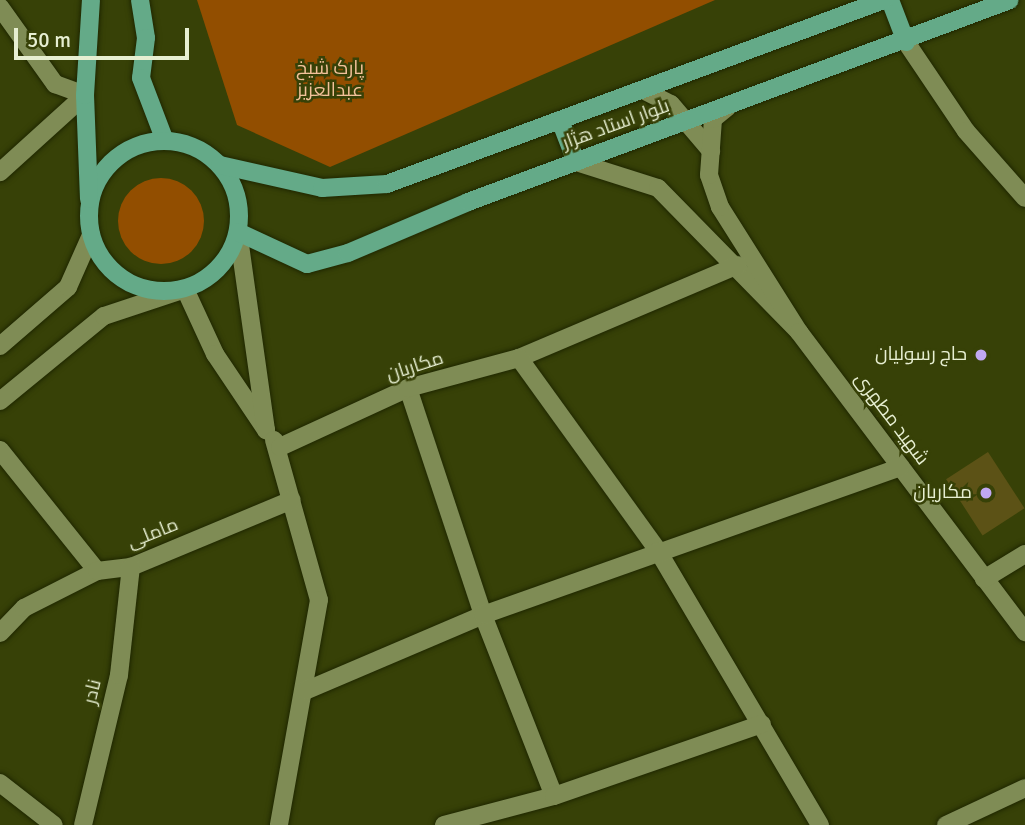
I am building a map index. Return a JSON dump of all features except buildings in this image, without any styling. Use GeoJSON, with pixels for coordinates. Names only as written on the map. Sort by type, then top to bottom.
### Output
{"type":"FeatureCollection","features":[{"type":"Feature","properties":{"kind":"main road"},"geometry":{"type":"LineString","coordinates":[[89,209],[95,187],[123,153],[165,141],[195,148],[220,165],[237,197],[238,232],[218,270],[185,289],[137,288],[100,257],[91,235],[89,209],[85,95],[91,0]]}},
{"type":"Feature","properties":{"kind":"main road"},"geometry":{"type":"LineString","coordinates":[[140,0],[146,38],[141,78],[165,141]]}},
{"type":"Feature","properties":{"kind":"main road","name":"بلوار استاد هژار"},"geometry":{"type":"LineString","coordinates":[[220,165],[292,185],[360,189],[560,120],[884,0]]}},
{"type":"Feature","properties":{"kind":"main road"},"geometry":{"type":"LineString","coordinates":[[890,0],[906,42]]}},
{"type":"Feature","properties":{"kind":"main road","name":"بلوار استاد هژار"},"geometry":{"type":"LineString","coordinates":[[238,232],[307,264],[576,162],[906,42],[1010,0]]}},
{"type":"Feature","properties":{"kind":"main road"},"geometry":{"type":"LineString","coordinates":[[560,120],[576,162]]}},
{"type":"Feature","properties":{"kind":"street"},"geometry":{"type":"LineString","coordinates":[[0,7],[6,30],[55,84],[85,95],[0,172]]}},
{"type":"Feature","properties":{"kind":"street"},"geometry":{"type":"LineString","coordinates":[[906,42],[966,131],[1025,198]]}},
{"type":"Feature","properties":{"kind":"street"},"geometry":{"type":"LineString","coordinates":[[643,90],[688,122],[711,144],[709,175],[720,207],[799,332]]}},
{"type":"Feature","properties":{"kind":"street"},"geometry":{"type":"LineString","coordinates":[[709,175],[713,119],[728,107]]}},
{"type":"Feature","properties":{"kind":"street"},"geometry":{"type":"LineString","coordinates":[[576,162],[658,188],[738,265],[799,332]]}},
{"type":"Feature","properties":{"kind":"street"},"geometry":{"type":"LineString","coordinates":[[238,232],[266,430]]}},
{"type":"Feature","properties":{"kind":"street"},"geometry":{"type":"LineString","coordinates":[[0,346],[68,287],[91,235]]}},
{"type":"Feature","properties":{"kind":"street","name":"مکاریان"},"geometry":{"type":"LineString","coordinates":[[280,447],[408,388],[519,358],[738,265]]}},
{"type":"Feature","properties":{"kind":"street"},"geometry":{"type":"LineString","coordinates":[[0,401],[104,316],[185,289],[215,354],[280,447],[319,600],[305,691],[279,825]]}},
{"type":"Feature","properties":{"kind":"street","name":"شهید مطهری"},"geometry":{"type":"LineString","coordinates":[[799,332],[1025,632]]}},
{"type":"Feature","properties":{"kind":"street"},"geometry":{"type":"LineString","coordinates":[[519,358],[658,551],[820,825]]}},
{"type":"Feature","properties":{"kind":"street"},"geometry":{"type":"LineString","coordinates":[[408,388],[483,615],[554,796]]}},
{"type":"Feature","properties":{"kind":"street"},"geometry":{"type":"LineString","coordinates":[[0,450],[97,571]]}},
{"type":"Feature","properties":{"kind":"street"},"geometry":{"type":"LineString","coordinates":[[305,691],[483,615],[901,467]]}},
{"type":"Feature","properties":{"kind":"street","name":"ماملی"},"geometry":{"type":"LineString","coordinates":[[0,633],[23,608],[97,571],[131,567],[292,500]]}},
{"type":"Feature","properties":{"kind":"street"},"geometry":{"type":"LineString","coordinates":[[984,579],[1025,554]]}},
{"type":"Feature","properties":{"kind":"street","name":"نادر"},"geometry":{"type":"LineString","coordinates":[[83,825],[119,675],[131,567]]}},
{"type":"Feature","properties":{"kind":"street"},"geometry":{"type":"LineString","coordinates":[[444,825],[554,796],[762,724]]}},
{"type":"Feature","properties":{"kind":"street"},"geometry":{"type":"LineString","coordinates":[[0,783],[54,825]]}},
{"type":"Feature","properties":{"kind":"street"},"geometry":{"type":"LineString","coordinates":[[946,825],[1025,788]]}},
{"type":"Feature","properties":{"kind":"green space","name":"پارک شیخ عبدالعزیز"},"geometry":{"type":"Polygon","coordinates":[[[197,0],[715,0],[330,167],[237,125],[197,0]]]}},
{"type":"Feature","properties":{"kind":"green space"},"geometry":{"type":"Polygon","coordinates":[[[161,178],[177,182],[191,191],[200,205],[204,221],[200,237],[191,251],[177,260],[161,264],[145,260],[131,251],[122,237],[118,221],[122,205],[131,191],[145,182],[161,178]]]}},
{"type":"Feature","properties":{"kind":"place","name":"حاج رسولیان"},"geometry":{"type":"Point","coordinates":[981,355]}},
{"type":"Feature","properties":{"kind":"place","name":"مکاریان"},"geometry":{"type":"Point","coordinates":[986,493]}}]}
